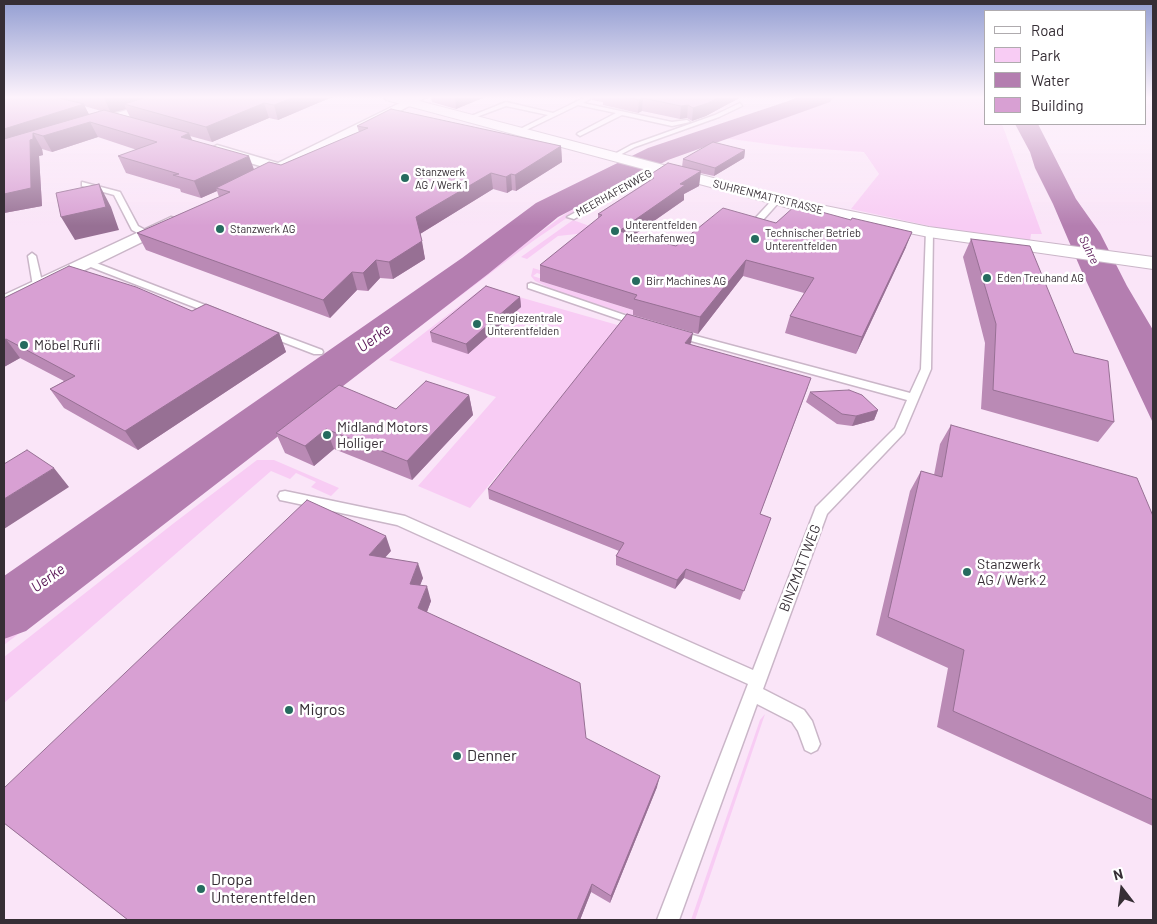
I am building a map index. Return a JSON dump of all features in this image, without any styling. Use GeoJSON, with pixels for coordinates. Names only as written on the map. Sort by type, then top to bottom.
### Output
{"type":"FeatureCollection","features":[{"type":"Feature","properties":{"kind":"street"},"geometry":{"type":"LineString","coordinates":[[263,176],[334,140]]}},
{"type":"Feature","properties":{"kind":"street","name":"SUHRENMATTSTRASSE"},"geometry":{"type":"LineString","coordinates":[[553,140],[777,200],[928,232],[1147,264]]}},
{"type":"Feature","properties":{"kind":"street"},"geometry":{"type":"LineString","coordinates":[[209,147],[279,167]]}},
{"type":"Feature","properties":{"kind":"street"},"geometry":{"type":"LineString","coordinates":[[4,302],[180,218]]}},
{"type":"Feature","properties":{"kind":"lane"},"geometry":{"type":"LineString","coordinates":[[614,157],[633,146],[650,140]]}},
{"type":"Feature","properties":{"kind":"lane","name":"MEERHAFENWEG"},"geometry":{"type":"LineString","coordinates":[[571,218],[654,168]]}},
{"type":"Feature","properties":{"kind":"lane"},"geometry":{"type":"LineString","coordinates":[[85,184],[117,194],[135,228],[146,234]]}},
{"type":"Feature","properties":{"kind":"lane"},"geometry":{"type":"LineString","coordinates":[[751,228],[777,200]]}},
{"type":"Feature","properties":{"kind":"lane","name":"BINZMATTWEG"},"geometry":{"type":"LineString","coordinates":[[668,920],[821,511],[900,430],[926,368],[928,232]]}},
{"type":"Feature","properties":{"kind":"lane"},"geometry":{"type":"LineString","coordinates":[[32,256],[38,286]]}},
{"type":"Feature","properties":{"kind":"lane"},"geometry":{"type":"LineString","coordinates":[[86,262],[221,314]]}},
{"type":"Feature","properties":{"kind":"lane"},"geometry":{"type":"LineString","coordinates":[[531,286],[646,325]]}},
{"type":"Feature","properties":{"kind":"lane"},"geometry":{"type":"LineString","coordinates":[[258,329],[318,352]]}},
{"type":"Feature","properties":{"kind":"lane"},"geometry":{"type":"LineString","coordinates":[[664,330],[914,398]]}},
{"type":"Feature","properties":{"kind":"lane"},"geometry":{"type":"LineString","coordinates":[[285,496],[400,520],[756,687],[798,716],[806,727],[811,744]]}},
{"type":"Feature","properties":{"kind":"green space"},"geometry":{"type":"Polygon","coordinates":[[[739,140],[1008,140],[1042,234],[1031,234],[1030,241],[939,228],[851,209],[879,174],[864,152],[791,147],[739,140]]]}},
{"type":"Feature","properties":{"kind":"green space"},"geometry":{"type":"Polygon","coordinates":[[[627,176],[628,179],[599,196],[533,241],[4,645],[4,640],[428,315],[565,214],[627,176]]]}},
{"type":"Feature","properties":{"kind":"green space"},"geometry":{"type":"Polygon","coordinates":[[[573,220],[595,228],[586,233],[558,236],[527,259],[521,257],[573,220]]]}},
{"type":"Feature","properties":{"kind":"green space"},"geometry":{"type":"Polygon","coordinates":[[[533,268],[549,273],[546,276],[537,273],[533,276],[542,279],[540,281],[687,327],[675,329],[561,293],[535,281],[531,276],[533,268]]]}},
{"type":"Feature","properties":{"kind":"green space"},"geometry":{"type":"Polygon","coordinates":[[[484,287],[621,326],[470,508],[418,486],[496,397],[389,360],[484,287]]]}},
{"type":"Feature","properties":{"kind":"green space"},"geometry":{"type":"Polygon","coordinates":[[[257,460],[274,460],[339,488],[331,496],[311,487],[316,482],[296,473],[290,479],[271,471],[4,703],[4,657],[257,460]]]}},
{"type":"Feature","properties":{"kind":"green space"},"geometry":{"type":"Polygon","coordinates":[[[765,714],[695,920],[691,920],[760,720],[765,714]]]}},
{"type":"Feature","properties":{"kind":"water","name":"Suhre"},"geometry":{"type":"Polygon","coordinates":[[[1024,140],[1046,140],[1076,199],[1100,233],[1127,286],[1153,330],[1153,423],[1082,272],[1053,204],[1035,168],[1024,140]]]}},
{"type":"Feature","properties":{"kind":"building"},"geometry":{"type":"Polygon","coordinates":[[[4,140],[30,140],[31,188],[4,194],[4,140]]]}},
{"type":"Feature","properties":{"kind":"building"},"geometry":{"type":"Polygon","coordinates":[[[151,140],[192,140],[249,156],[194,181],[173,175],[179,174],[118,156],[157,142],[151,140]]]}},
{"type":"Feature","properties":{"kind":"building"},"geometry":{"type":"Polygon","coordinates":[[[340,140],[534,140],[561,146],[515,175],[511,174],[506,177],[491,173],[416,217],[422,241],[389,262],[376,260],[363,273],[352,272],[323,300],[137,233],[230,192],[216,188],[269,162],[281,165],[340,140]]]}},
{"type":"Feature","properties":{"kind":"building"},"geometry":{"type":"Polygon","coordinates":[[[713,142],[745,150],[715,168],[683,159],[713,142]]]}},
{"type":"Feature","properties":{"kind":"building"},"geometry":{"type":"Polygon","coordinates":[[[668,163],[701,171],[680,184],[685,185],[619,231],[676,246],[723,208],[776,223],[796,205],[851,220],[852,218],[912,232],[862,337],[790,316],[814,278],[746,260],[700,317],[634,299],[637,295],[540,265],[602,215],[598,214],[654,178],[650,176],[653,175],[651,174],[668,163]]]}},
{"type":"Feature","properties":{"kind":"building"},"geometry":{"type":"Polygon","coordinates":[[[99,184],[106,207],[61,217],[56,193],[99,184]]]}},
{"type":"Feature","properties":{"kind":"building"},"geometry":{"type":"Polygon","coordinates":[[[971,239],[1030,246],[1074,353],[1108,361],[1114,422],[993,390],[996,324],[971,239]]]}},
{"type":"Feature","properties":{"kind":"building"},"geometry":{"type":"Polygon","coordinates":[[[69,266],[136,287],[192,311],[206,304],[279,333],[125,431],[50,389],[75,376],[6,339],[4,340],[4,298],[69,266]]]}},
{"type":"Feature","properties":{"kind":"building","name":"Energiezentrale Unterentfelden"},"geometry":{"type":"Polygon","coordinates":[[[486,286],[520,297],[466,344],[430,332],[486,286]]]}},
{"type":"Feature","properties":{"kind":"building"},"geometry":{"type":"Polygon","coordinates":[[[627,314],[693,333],[685,343],[811,378],[760,514],[771,518],[744,591],[686,569],[677,580],[616,556],[624,543],[488,489],[627,314]]]}},
{"type":"Feature","properties":{"kind":"building"},"geometry":{"type":"Polygon","coordinates":[[[426,381],[469,395],[407,461],[326,429],[305,446],[276,433],[339,385],[396,409],[426,381]]]}},
{"type":"Feature","properties":{"kind":"building"},"geometry":{"type":"Polygon","coordinates":[[[849,390],[862,395],[878,410],[856,416],[842,414],[810,392],[849,390]]]}},
{"type":"Feature","properties":{"kind":"building"},"geometry":{"type":"Polygon","coordinates":[[[951,425],[1137,478],[1153,516],[1153,800],[953,711],[964,650],[888,617],[921,471],[942,477],[951,425]]]}},
{"type":"Feature","properties":{"kind":"building"},"geometry":{"type":"Polygon","coordinates":[[[27,450],[54,468],[4,499],[4,464],[27,450]]]}},
{"type":"Feature","properties":{"kind":"building"},"geometry":{"type":"Polygon","coordinates":[[[307,500],[386,536],[369,555],[418,563],[410,584],[427,586],[418,608],[580,683],[586,738],[660,776],[611,896],[592,884],[577,920],[128,920],[4,823],[4,788],[307,500]]]}},
{"type":"Feature","properties":{"kind":"waterway","name":"Uerke"},"geometry":{"type":"LineString","coordinates":[[4,611],[475,266],[547,210],[658,154],[698,140]]}},
{"type":"Feature","properties":{"kind":"place","name":"Stanzwerk AG / Werk 1"},"geometry":{"type":"Point","coordinates":[405,178]}},
{"type":"Feature","properties":{"kind":"place","name":"Stanzwerk AG"},"geometry":{"type":"Point","coordinates":[220,229]}},
{"type":"Feature","properties":{"kind":"place","name":"Unterentfelden Meerhafenweg"},"geometry":{"type":"Point","coordinates":[615,231]}},
{"type":"Feature","properties":{"kind":"place","name":"Technischer Betrieb Unterentfelden"},"geometry":{"type":"Point","coordinates":[755,239]}},
{"type":"Feature","properties":{"kind":"place","name":"Eden Treuhand AG"},"geometry":{"type":"Point","coordinates":[987,278]}},
{"type":"Feature","properties":{"kind":"place","name":"Birr Machines AG"},"geometry":{"type":"Point","coordinates":[636,281]}},
{"type":"Feature","properties":{"kind":"place","name":"Energiezentrale Unterentfelden"},"geometry":{"type":"Point","coordinates":[477,324]}},
{"type":"Feature","properties":{"kind":"place","name":"Möbel Rufli"},"geometry":{"type":"Point","coordinates":[24,345]}},
{"type":"Feature","properties":{"kind":"place","name":"Midland Motors Holliger"},"geometry":{"type":"Point","coordinates":[327,435]}},
{"type":"Feature","properties":{"kind":"place","name":"Stanzwerk AG / Werk 2"},"geometry":{"type":"Point","coordinates":[967,572]}},
{"type":"Feature","properties":{"kind":"place","name":"Migros"},"geometry":{"type":"Point","coordinates":[289,710]}},
{"type":"Feature","properties":{"kind":"place","name":"Denner"},"geometry":{"type":"Point","coordinates":[457,756]}},
{"type":"Feature","properties":{"kind":"place","name":"Dropa Unterentfelden"},"geometry":{"type":"Point","coordinates":[201,889]}}]}
